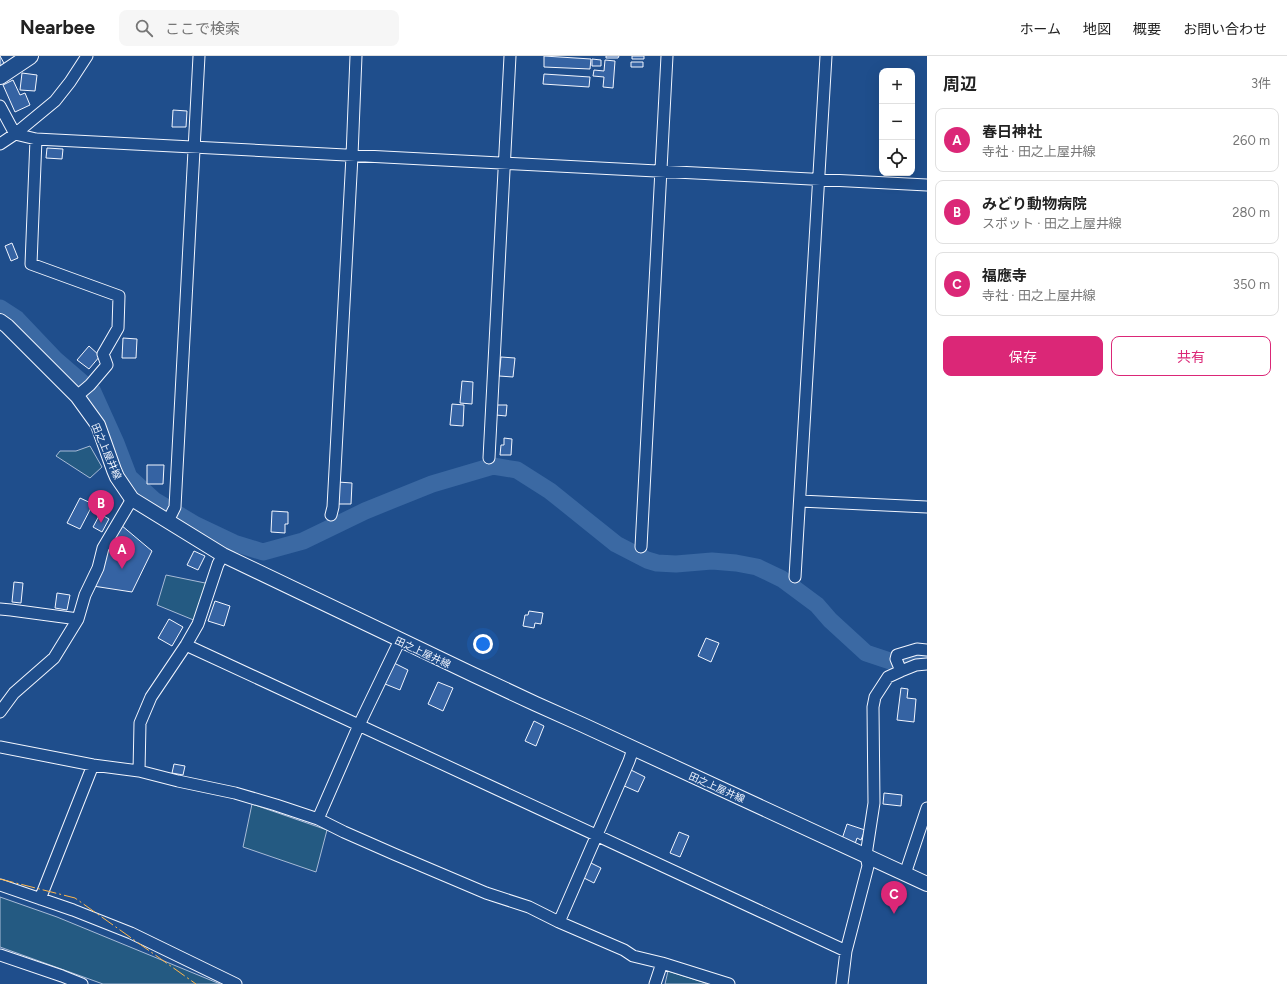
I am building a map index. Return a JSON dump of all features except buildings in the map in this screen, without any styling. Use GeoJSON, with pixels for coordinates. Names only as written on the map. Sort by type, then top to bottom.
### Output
{"type":"FeatureCollection","features":[{"type":"Feature","properties":{"kind":"highway"},"geometry":{"type":"LineString","coordinates":[[0,76],[30,56]]}},
{"type":"Feature","properties":{"kind":"main road","name":"田之上屋井線"},"geometry":{"type":"LineString","coordinates":[[0,320],[83,391],[98,425],[117,477],[132,499],[168,521],[223,554],[400,640],[927,884]]}},
{"type":"Feature","properties":{"kind":"street"},"geometry":{"type":"LineString","coordinates":[[0,144],[15,134],[55,101],[70,82],[87,56]]}},
{"type":"Feature","properties":{"kind":"street"},"geometry":{"type":"LineString","coordinates":[[168,521],[175,507],[199,56]]}},
{"type":"Feature","properties":{"kind":"street"},"geometry":{"type":"LineString","coordinates":[[331,515],[333,507],[356,56]]}},
{"type":"Feature","properties":{"kind":"street"},"geometry":{"type":"LineString","coordinates":[[489,458],[510,56]]}},
{"type":"Feature","properties":{"kind":"street"},"geometry":{"type":"LineString","coordinates":[[641,547],[667,56]]}},
{"type":"Feature","properties":{"kind":"street"},"geometry":{"type":"LineString","coordinates":[[795,577],[817,179],[826,56]]}},
{"type":"Feature","properties":{"kind":"street"},"geometry":{"type":"LineString","coordinates":[[0,106],[15,134],[36,139],[927,185]]}},
{"type":"Feature","properties":{"kind":"street"},"geometry":{"type":"LineString","coordinates":[[36,139],[31,264],[119,296],[118,328],[103,354],[107,365],[83,391]]}},
{"type":"Feature","properties":{"kind":"street"},"geometry":{"type":"LineString","coordinates":[[0,712],[14,693],[54,658],[78,619],[85,595],[98,568],[103,548],[132,499]]}},
{"type":"Feature","properties":{"kind":"street"},"geometry":{"type":"LineString","coordinates":[[800,501],[927,507]]}},
{"type":"Feature","properties":{"kind":"street"},"geometry":{"type":"LineString","coordinates":[[139,771],[140,723],[151,697],[186,645],[198,624],[218,564],[223,554]]}},
{"type":"Feature","properties":{"kind":"street"},"geometry":{"type":"LineString","coordinates":[[0,609],[78,619]]}},
{"type":"Feature","properties":{"kind":"street"},"geometry":{"type":"LineString","coordinates":[[318,819],[400,640]]}},
{"type":"Feature","properties":{"kind":"street"},"geometry":{"type":"LineString","coordinates":[[186,645],[846,951]]}},
{"type":"Feature","properties":{"kind":"street"},"geometry":{"type":"LineString","coordinates":[[899,665],[896,655],[917,649],[927,650]]}},
{"type":"Feature","properties":{"kind":"street"},"geometry":{"type":"LineString","coordinates":[[842,984],[846,951],[868,866],[866,855],[874,803],[873,707],[875,697],[899,665],[927,664]]}},
{"type":"Feature","properties":{"kind":"street"},"geometry":{"type":"LineString","coordinates":[[0,747],[93,765],[139,771],[235,793],[276,805],[318,819],[344,832],[486,893],[529,907],[559,922],[624,950],[633,956],[662,963],[729,984]]}},
{"type":"Feature","properties":{"kind":"street"},"geometry":{"type":"LineString","coordinates":[[559,922],[633,749]]}},
{"type":"Feature","properties":{"kind":"street"},"geometry":{"type":"LineString","coordinates":[[40,899],[93,765]]}},
{"type":"Feature","properties":{"kind":"street"},"geometry":{"type":"LineString","coordinates":[[906,874],[927,808]]}},
{"type":"Feature","properties":{"kind":"street"},"geometry":{"type":"LineString","coordinates":[[0,885],[73,910],[132,933],[236,984]]}},
{"type":"Feature","properties":{"kind":"street"},"geometry":{"type":"LineString","coordinates":[[0,955],[82,984]]}},
{"type":"Feature","properties":{"kind":"street"},"geometry":{"type":"LineString","coordinates":[[655,984],[662,963]]}},
{"type":"Feature","properties":{"kind":"shaded area"},"geometry":{"type":"Polygon","coordinates":[[[90,446],[102,467],[90,478],[56,456],[60,451],[76,451],[90,446]]]}},
{"type":"Feature","properties":{"kind":"shaded area"},"geometry":{"type":"Polygon","coordinates":[[[166,575],[210,584],[196,621],[157,605],[166,575]]]}},
{"type":"Feature","properties":{"kind":"shaded area"},"geometry":{"type":"Polygon","coordinates":[[[252,804],[327,830],[316,872],[243,847],[252,804]]]}},
{"type":"Feature","properties":{"kind":"shaded area"},"geometry":{"type":"Polygon","coordinates":[[[0,897],[57,917],[220,984],[103,984],[0,947],[0,897]]]}},
{"type":"Feature","properties":{"kind":"shaded area"},"geometry":{"type":"Polygon","coordinates":[[[668,971],[706,983],[706,984],[665,984],[668,971]]]}},
{"type":"Feature","properties":{"kind":"waterway"},"geometry":{"type":"LineString","coordinates":[[0,308],[17,319],[56,360],[93,392],[116,443],[129,477],[154,500],[196,525],[234,543],[263,552],[303,541],[365,511],[432,484],[493,466],[517,470],[550,491],[616,544],[647,560],[657,563],[676,564],[712,561],[757,567],[782,579],[817,605],[830,620],[866,653],[896,663],[927,658]]}},
{"type":"Feature","properties":{"kind":"power"},"geometry":{"type":"LineString","coordinates":[[0,879],[75,898],[196,984]]}},
{"type":"Feature","properties":{"kind":"place","name":"みどり動物病院"},"geometry":{"type":"Point","coordinates":[101,523]}},
{"type":"Feature","properties":{"kind":"place","name":"春日神社"},"geometry":{"type":"Point","coordinates":[122,569]}},
{"type":"Feature","properties":{"kind":"place","name":"福應寺"},"geometry":{"type":"Point","coordinates":[894,914]}}]}
